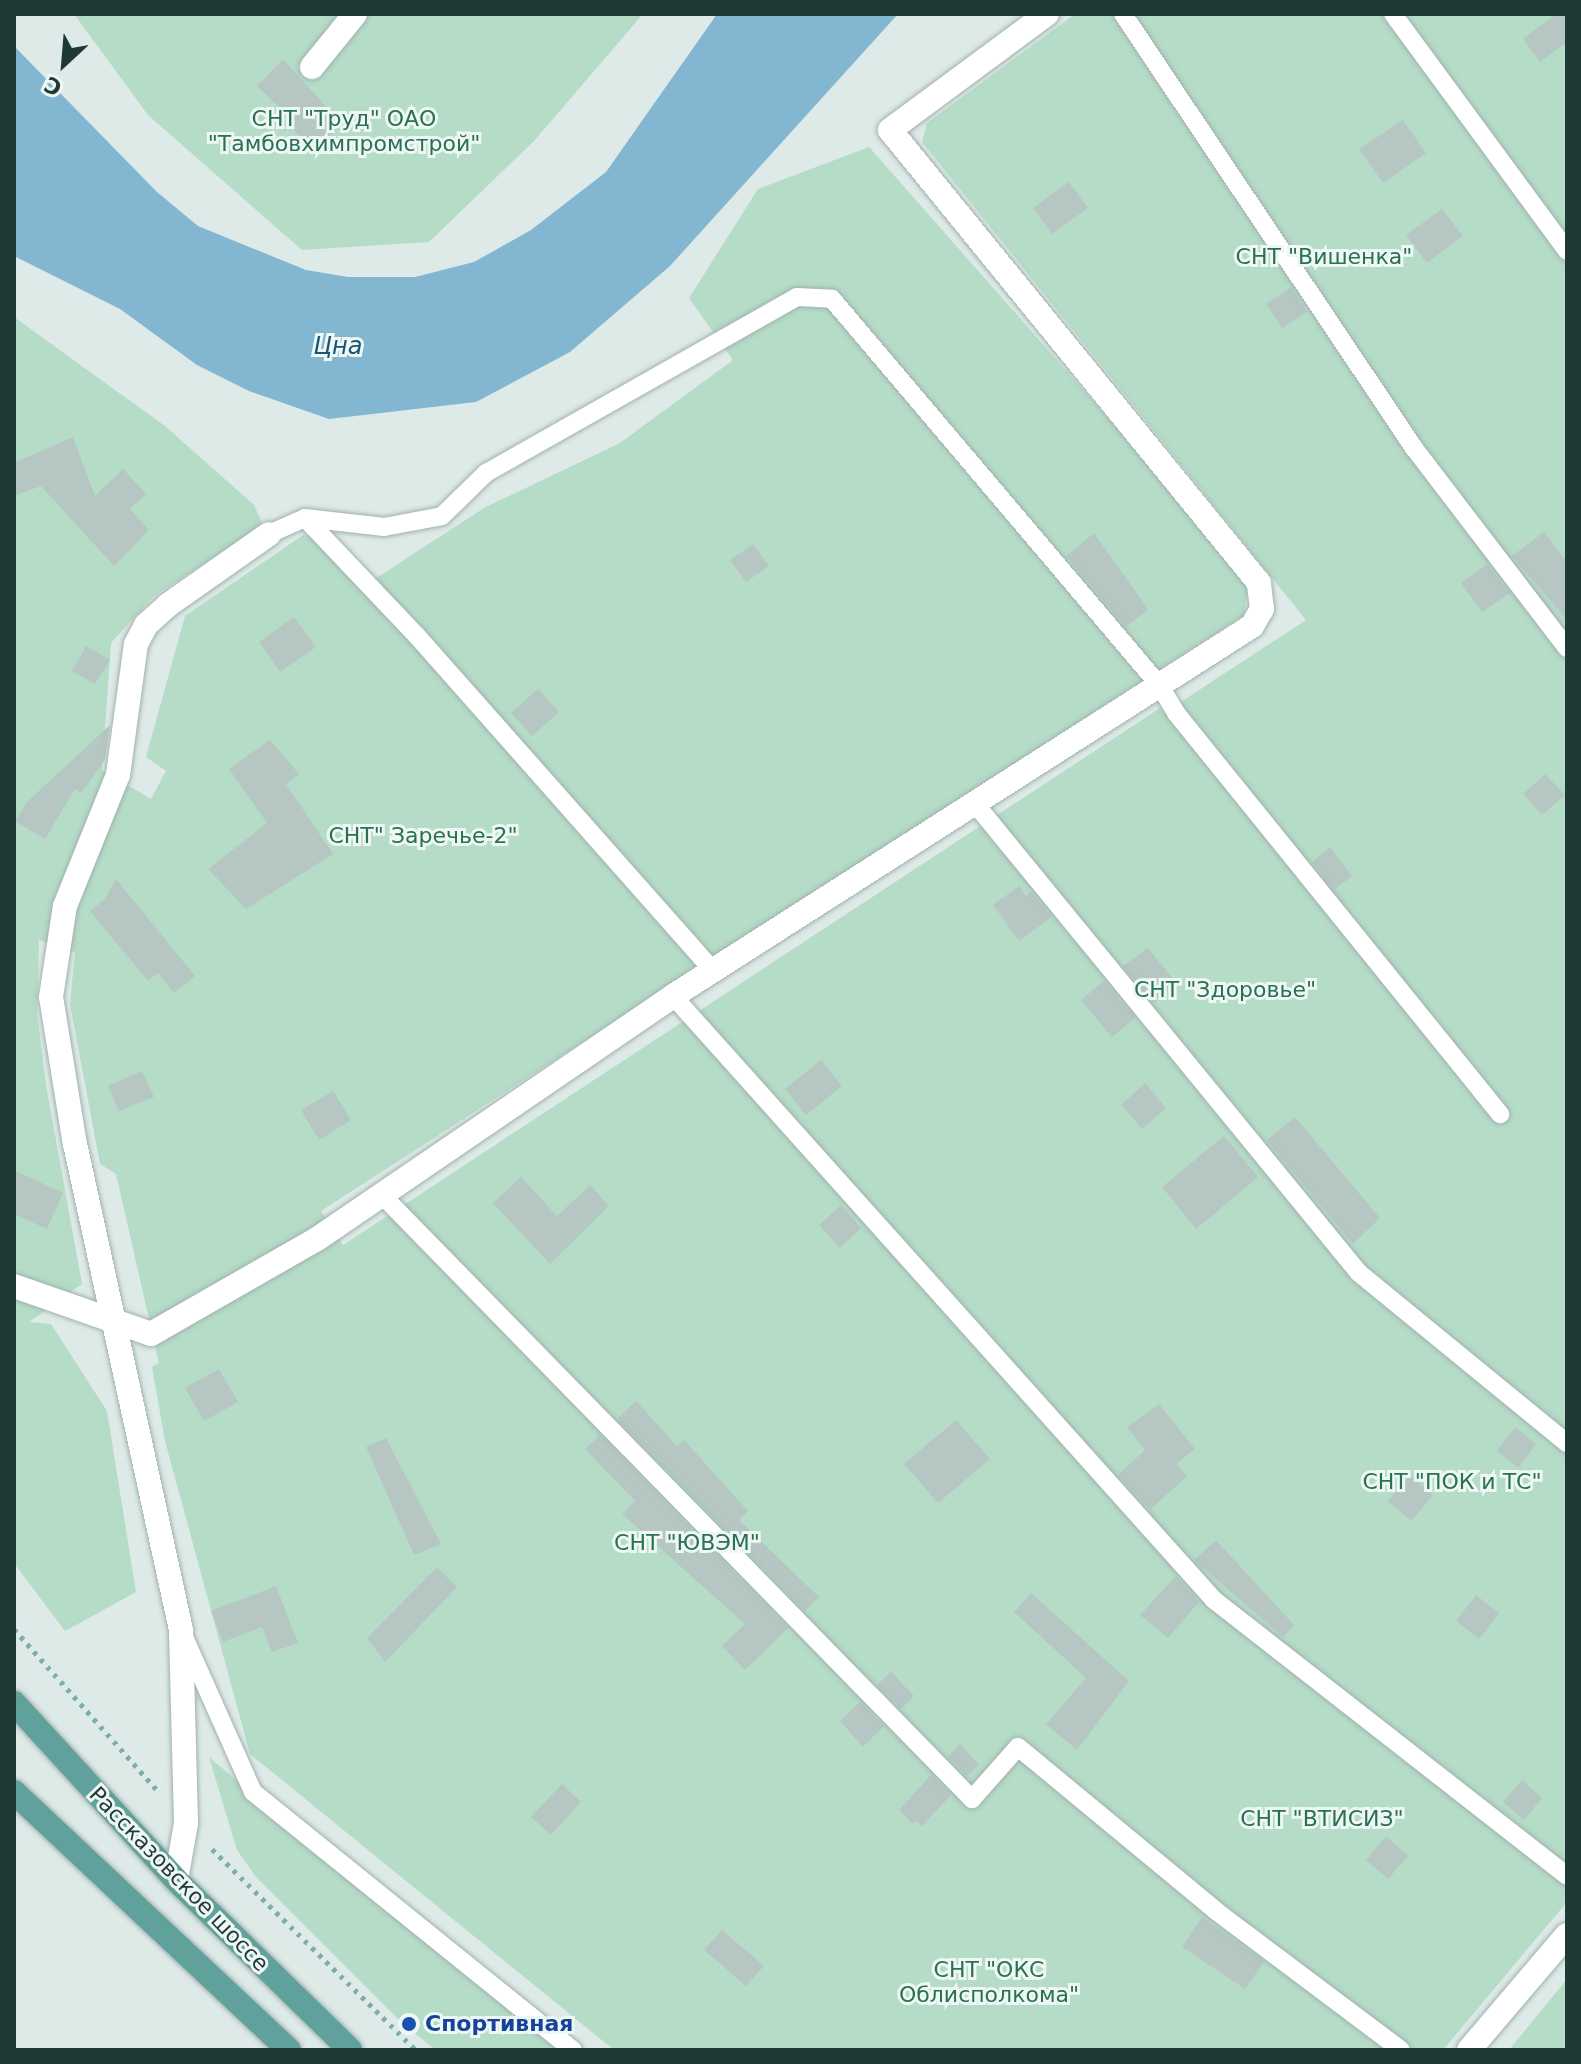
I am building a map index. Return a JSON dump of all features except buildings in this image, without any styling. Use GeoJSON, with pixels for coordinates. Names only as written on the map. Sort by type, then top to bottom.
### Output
{"type":"FeatureCollection","features":[{"type":"Feature","properties":{"kind":"main road","name":"Рассказовское шоссе"},"geometry":{"type":"LineString","coordinates":[[14,1703],[176,1880],[350,2050]]}},
{"type":"Feature","properties":{"kind":"main road"},"geometry":{"type":"LineString","coordinates":[[14,1792],[289,2050]]}},
{"type":"Feature","properties":{"kind":"street"},"geometry":{"type":"LineString","coordinates":[[312,67],[355,14]]}},
{"type":"Feature","properties":{"kind":"street"},"geometry":{"type":"LineString","coordinates":[[14,1286],[151,1334],[317,1239],[673,996],[977,806],[1252,626],[1262,609],[1259,583],[890,130],[1047,14]]}},
{"type":"Feature","properties":{"kind":"street"},"geometry":{"type":"LineString","coordinates":[[176,1880],[186,1823],[181,1630],[55,1040],[51,997],[57,935],[118,775],[130,664],[146,625],[269,534]]}},
{"type":"Feature","properties":{"kind":"street"},"geometry":{"type":"LineString","coordinates":[[1469,2050],[1567,1935]]}},
{"type":"Feature","properties":{"kind":"lane"},"geometry":{"type":"LineString","coordinates":[[1123,14],[1414,448],[1567,648]]}},
{"type":"Feature","properties":{"kind":"lane"},"geometry":{"type":"LineString","coordinates":[[1393,14],[1567,251]]}},
{"type":"Feature","properties":{"kind":"lane"},"geometry":{"type":"LineString","coordinates":[[269,534],[286,522],[305,518],[384,527],[442,516],[486,473],[784,304],[797,297],[832,299],[1160,686],[1176,713],[1500,1114]]}},
{"type":"Feature","properties":{"kind":"lane"},"geometry":{"type":"LineString","coordinates":[[305,518],[417,636],[713,970]]}},
{"type":"Feature","properties":{"kind":"lane"},"geometry":{"type":"LineString","coordinates":[[977,806],[1359,1273],[1567,1443]]}},
{"type":"Feature","properties":{"kind":"lane"},"geometry":{"type":"LineString","coordinates":[[673,996],[1214,1600],[1567,1876]]}},
{"type":"Feature","properties":{"kind":"lane"},"geometry":{"type":"LineString","coordinates":[[381,1194],[972,1799],[1018,1747],[1216,1911],[1401,2050]]}},
{"type":"Feature","properties":{"kind":"lane"},"geometry":{"type":"LineString","coordinates":[[181,1630],[253,1792],[573,2050]]}},
{"type":"Feature","properties":{"kind":"green space","name":"СНТ \"Труд\" ОАО \"Тамбовхимпромстрой\""},"geometry":{"type":"Polygon","coordinates":[[[74,14],[643,14],[534,141],[429,242],[302,250],[148,115],[74,14]]]}},
{"type":"Feature","properties":{"kind":"green space"},"geometry":{"type":"Polygon","coordinates":[[[1075,14],[1567,14],[1567,1902],[1443,2050],[614,2050],[250,1754],[165,1441],[152,1367],[159,1363],[116,1174],[100,1164],[70,1004],[75,952],[39,940],[37,1013],[46,1085],[82,1284],[29,1322],[51,1324],[107,1411],[136,1592],[65,1631],[14,1563],[14,317],[165,426],[254,505],[263,525],[154,596],[111,643],[102,770],[151,799],[166,771],[146,757],[185,616],[303,535],[317,538],[364,586],[484,508],[620,443],[733,360],[689,298],[758,189],[869,147],[1249,578],[1244,615],[321,1211],[343,1245],[1160,708],[1164,713],[1306,620],[922,142],[927,123],[1075,14]]]}},
{"type":"Feature","properties":{"kind":"green space"},"geometry":{"type":"Polygon","coordinates":[[[209,1757],[557,2050],[435,2050],[398,2019],[256,1877],[237,1850],[209,1757]]]}},
{"type":"Feature","properties":{"kind":"green space"},"geometry":{"type":"Polygon","coordinates":[[[1567,1979],[1567,2050],[1509,2050],[1567,1979]]]}},
{"type":"Feature","properties":{"kind":"water","name":"Цна"},"geometry":{"type":"Polygon","coordinates":[[[717,14],[898,14],[670,266],[570,352],[476,402],[329,419],[249,391],[197,365],[120,309],[14,256],[14,46],[157,192],[198,226],[306,270],[348,277],[415,277],[474,262],[531,230],[606,172],[717,14]]]}},
{"type":"Feature","properties":{"kind":"place","name":"Спортивная"},"geometry":{"type":"Point","coordinates":[409,2024]}},
{"type":"Feature","properties":{"kind":"park label","name":"СНТ \"Вишенка\""},"geometry":{"type":"Point","coordinates":[1324,257]}},
{"type":"Feature","properties":{"kind":"park label","name":"СНТ\" Заречье-2\""},"geometry":{"type":"Point","coordinates":[423,836]}},
{"type":"Feature","properties":{"kind":"park label","name":"СНТ \"Здоровье\""},"geometry":{"type":"Point","coordinates":[1225,990]}},
{"type":"Feature","properties":{"kind":"park label","name":"СНТ \"ПОК и ТС\""},"geometry":{"type":"Point","coordinates":[1452,1482]}},
{"type":"Feature","properties":{"kind":"park label","name":"СНТ \"ЮВЭМ\""},"geometry":{"type":"Point","coordinates":[687,1543]}},
{"type":"Feature","properties":{"kind":"park label","name":"СНТ \"ВТИСИЗ\""},"geometry":{"type":"Point","coordinates":[1322,1819]}},
{"type":"Feature","properties":{"kind":"park label","name":"СНТ \"ОКС Облисполкома\""},"geometry":{"type":"Point","coordinates":[989,1982]}}]}
